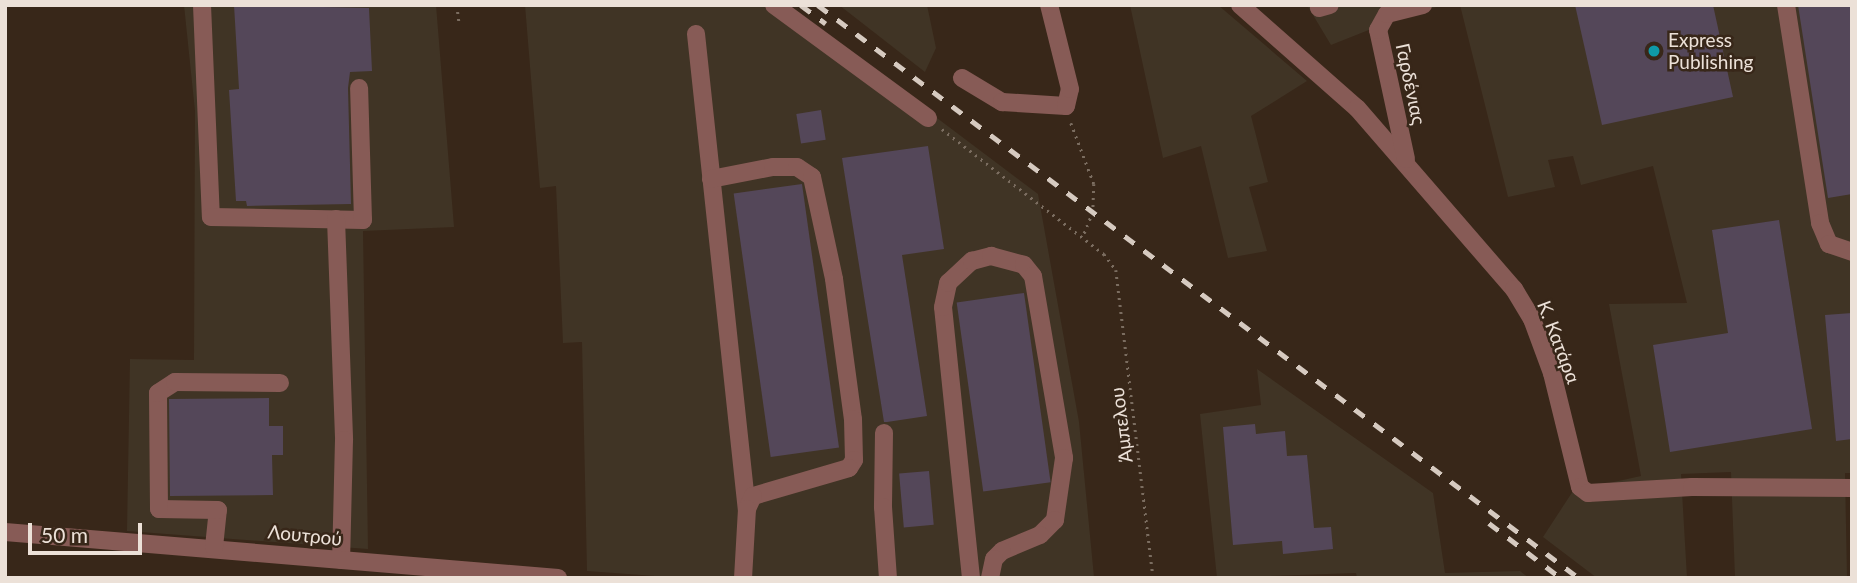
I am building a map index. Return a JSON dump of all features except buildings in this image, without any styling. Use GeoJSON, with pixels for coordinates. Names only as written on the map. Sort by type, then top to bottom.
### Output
{"type":"FeatureCollection","features":[{"type":"Feature","properties":{"kind":"street"},"geometry":{"type":"LineString","coordinates":[[202,5],[211,217],[363,220],[359,88]]}},
{"type":"Feature","properties":{"kind":"street"},"geometry":{"type":"LineString","coordinates":[[774,5],[928,118]]}},
{"type":"Feature","properties":{"kind":"street"},"geometry":{"type":"LineString","coordinates":[[962,78],[1002,102],[1066,106],[1070,89],[1049,5]]}},
{"type":"Feature","properties":{"kind":"street","name":"Κ. Κατάρα"},"geometry":{"type":"LineString","coordinates":[[1240,5],[1357,108],[1406,161],[1514,289],[1532,318],[1552,373],[1580,487],[1588,493],[1692,487],[1852,488]]}},
{"type":"Feature","properties":{"kind":"street","name":"Γαρδένιας"},"geometry":{"type":"LineString","coordinates":[[1406,161],[1378,30],[1387,14],[1423,5]]}},
{"type":"Feature","properties":{"kind":"street"},"geometry":{"type":"LineString","coordinates":[[1786,6],[1820,223],[1829,244],[1852,252]]}},
{"type":"Feature","properties":{"kind":"street"},"geometry":{"type":"LineString","coordinates":[[696,34],[747,509],[743,578]]}},
{"type":"Feature","properties":{"kind":"street"},"geometry":{"type":"LineString","coordinates":[[711,179],[773,167],[797,167],[812,177],[852,395],[854,460],[849,468],[762,489],[752,496],[747,509]]}},
{"type":"Feature","properties":{"kind":"street"},"geometry":{"type":"LineString","coordinates":[[335,219],[344,440],[341,560]]}},
{"type":"Feature","properties":{"kind":"street"},"geometry":{"type":"LineString","coordinates":[[971,578],[943,307],[948,284],[972,261],[990,256],[1024,265],[1033,276],[1065,458],[1055,520],[1040,535],[1002,551],[994,559],[990,578]]}},
{"type":"Feature","properties":{"kind":"street"},"geometry":{"type":"LineString","coordinates":[[214,547],[218,509],[159,509],[158,393],[168,382],[279,383]]}},
{"type":"Feature","properties":{"kind":"street"},"geometry":{"type":"LineString","coordinates":[[884,433],[888,578]]}},
{"type":"Feature","properties":{"kind":"street","name":"Λουτρού"},"geometry":{"type":"LineString","coordinates":[[5,532],[214,547],[558,578]]}},
{"type":"Feature","properties":{"kind":"path"},"geometry":{"type":"LineString","coordinates":[[457,5],[459,22]]}},
{"type":"Feature","properties":{"kind":"path"},"geometry":{"type":"LineString","coordinates":[[928,118],[1083,237],[1093,212],[1093,176],[1066,106]]}},
{"type":"Feature","properties":{"kind":"path","name":"Άμπελου"},"geometry":{"type":"LineString","coordinates":[[1083,237],[1116,270],[1153,578]]}},
{"type":"Feature","properties":{"kind":"shaded area"},"geometry":{"type":"Polygon","coordinates":[[[184,5],[436,5],[454,227],[363,231],[368,549],[127,531],[130,359],[194,360],[195,111],[184,5]]]}},
{"type":"Feature","properties":{"kind":"shaded area"},"geometry":{"type":"Polygon","coordinates":[[[525,5],[787,5],[1038,194],[1079,422],[1094,577],[682,578],[587,571],[582,342],[563,343],[556,186],[540,188],[525,5]]]}},
{"type":"Feature","properties":{"kind":"shaded area"},"geometry":{"type":"Polygon","coordinates":[[[839,5],[927,5],[936,48],[925,72],[839,5]]]}},
{"type":"Feature","properties":{"kind":"shaded area"},"geometry":{"type":"Polygon","coordinates":[[[1130,5],[1218,5],[1307,81],[1251,116],[1268,182],[1249,187],[1267,251],[1228,258],[1201,146],[1163,158],[1130,5]]]}},
{"type":"Feature","properties":{"kind":"shaded area"},"geometry":{"type":"Polygon","coordinates":[[[1307,5],[1446,5],[1414,12],[1331,45],[1307,5]]]}},
{"type":"Feature","properties":{"kind":"shaded area"},"geometry":{"type":"Polygon","coordinates":[[[1460,5],[1852,5],[1852,473],[1845,473],[1847,578],[1735,578],[1731,472],[1681,474],[1687,578],[1597,578],[1543,537],[1573,491],[1641,476],[1609,304],[1687,303],[1653,166],[1581,185],[1573,156],[1548,160],[1555,187],[1508,197],[1460,5]]]}},
{"type":"Feature","properties":{"kind":"shaded area"},"geometry":{"type":"Polygon","coordinates":[[[1257,369],[1433,493],[1445,573],[1520,571],[1529,578],[1357,578],[1356,573],[1217,578],[1200,414],[1261,405],[1257,369]]]}},
{"type":"Feature","properties":{"kind":"railway"},"geometry":{"type":"LineString","coordinates":[[801,5],[826,24]]}},
{"type":"Feature","properties":{"kind":"railway"},"geometry":{"type":"LineString","coordinates":[[818,5],[1579,578]]}},
{"type":"Feature","properties":{"kind":"railway"},"geometry":{"type":"LineString","coordinates":[[1489,523],[1561,578]]}},
{"type":"Feature","properties":{"kind":"place","name":"Express Publishing"},"geometry":{"type":"Point","coordinates":[1654,51]}}]}
